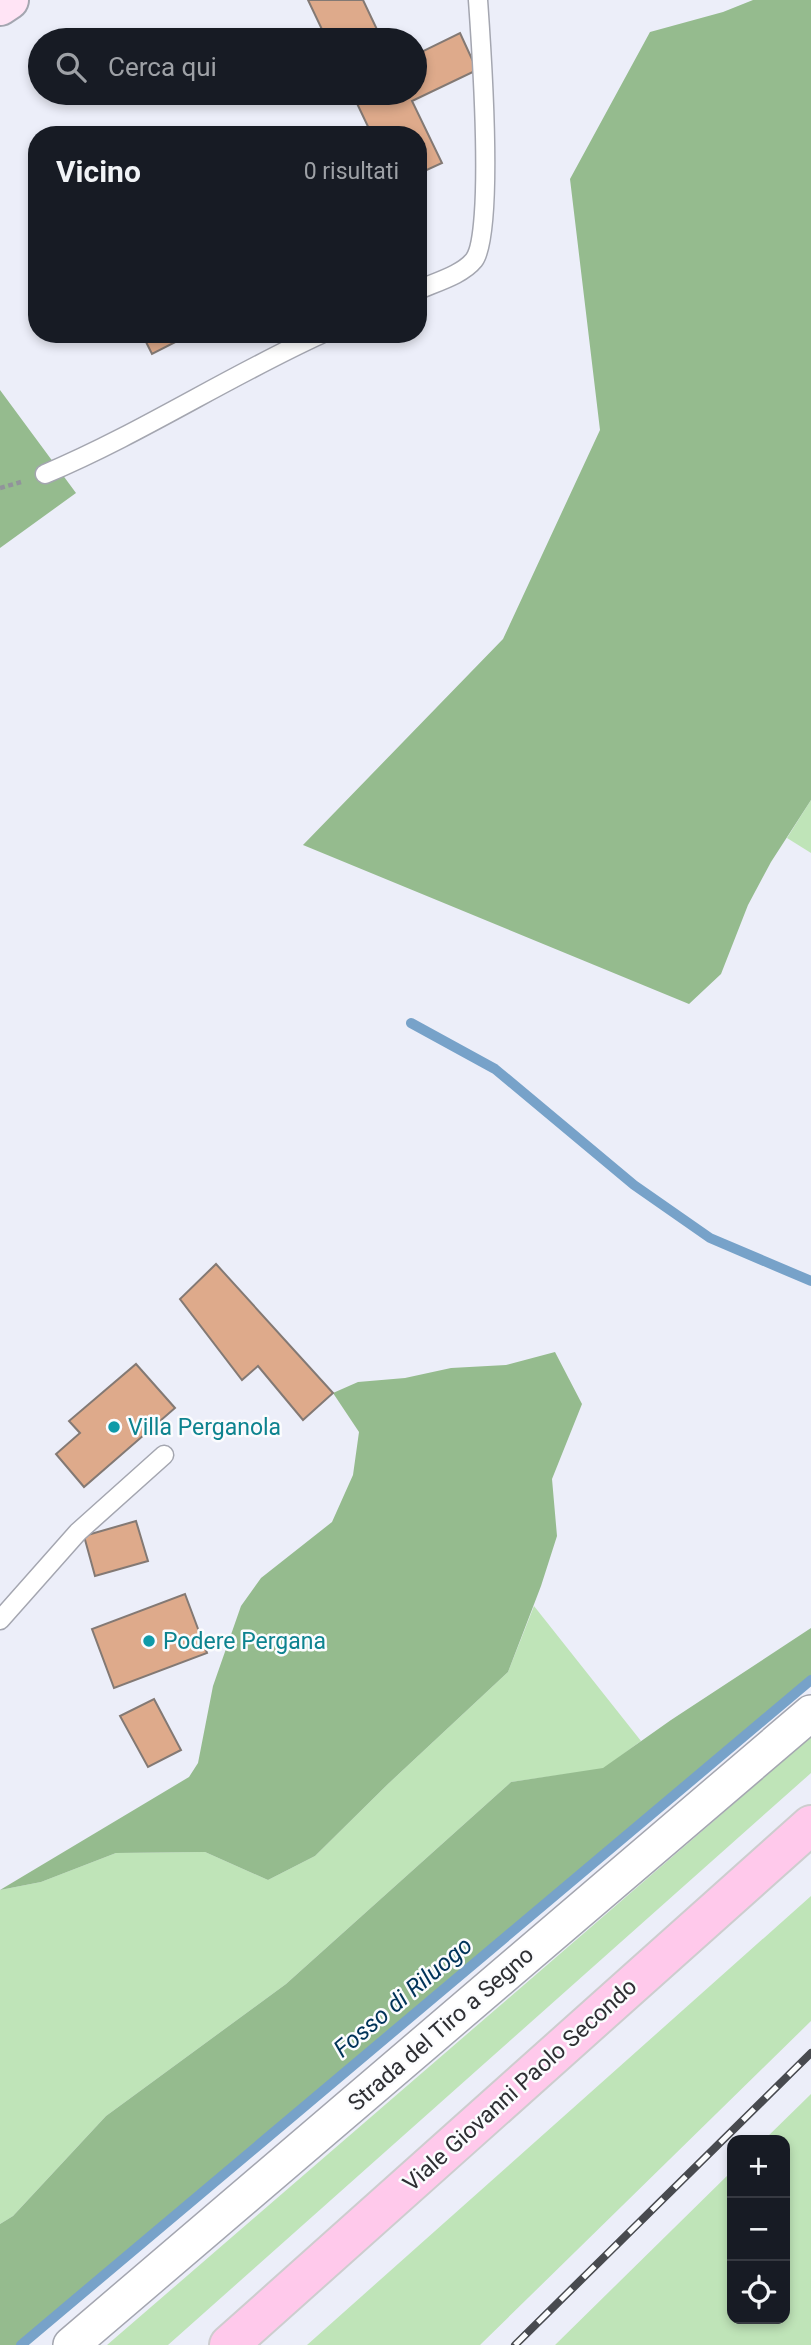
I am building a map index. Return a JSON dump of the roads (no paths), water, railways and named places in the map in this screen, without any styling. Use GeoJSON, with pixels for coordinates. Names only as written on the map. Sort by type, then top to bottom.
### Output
{"type":"FeatureCollection","features":[{"type":"Feature","properties":{"kind":"main road"},"geometry":{"type":"LineString","coordinates":[[0,6],[9,0]]}},
{"type":"Feature","properties":{"kind":"main road","name":"Viale Giovanni Paolo Secondo"},"geometry":{"type":"LineString","coordinates":[[229,2345],[811,1825]]}},
{"type":"Feature","properties":{"kind":"street","name":"Strada del Tiro a Segno"},"geometry":{"type":"LineString","coordinates":[[71,2345],[811,1713]]}},
{"type":"Feature","properties":{"kind":"lane"},"geometry":{"type":"LineString","coordinates":[[427,286],[464,269],[477,255],[481,242],[484,223],[485,155],[478,0]]}},
{"type":"Feature","properties":{"kind":"lane"},"geometry":{"type":"LineString","coordinates":[[45,474],[80,459],[301,343]]}},
{"type":"Feature","properties":{"kind":"lane"},"geometry":{"type":"LineString","coordinates":[[0,1620],[78,1532],[163,1455]]}},
{"type":"Feature","properties":{"kind":"waterway"},"geometry":{"type":"LineString","coordinates":[[411,1023],[495,1069],[634,1185],[710,1238],[811,1281]]}},
{"type":"Feature","properties":{"kind":"waterway","name":"Fosso di Riluogo"},"geometry":{"type":"LineString","coordinates":[[21,2345],[811,1680]]}},
{"type":"Feature","properties":{"kind":"railway"},"geometry":{"type":"LineString","coordinates":[[515,2345],[811,2053]]}},
{"type":"Feature","properties":{"kind":"place","name":"Villa Perganola"},"geometry":{"type":"Point","coordinates":[114,1427]}},
{"type":"Feature","properties":{"kind":"place","name":"Podere Pergana"},"geometry":{"type":"Point","coordinates":[149,1641]}}]}
